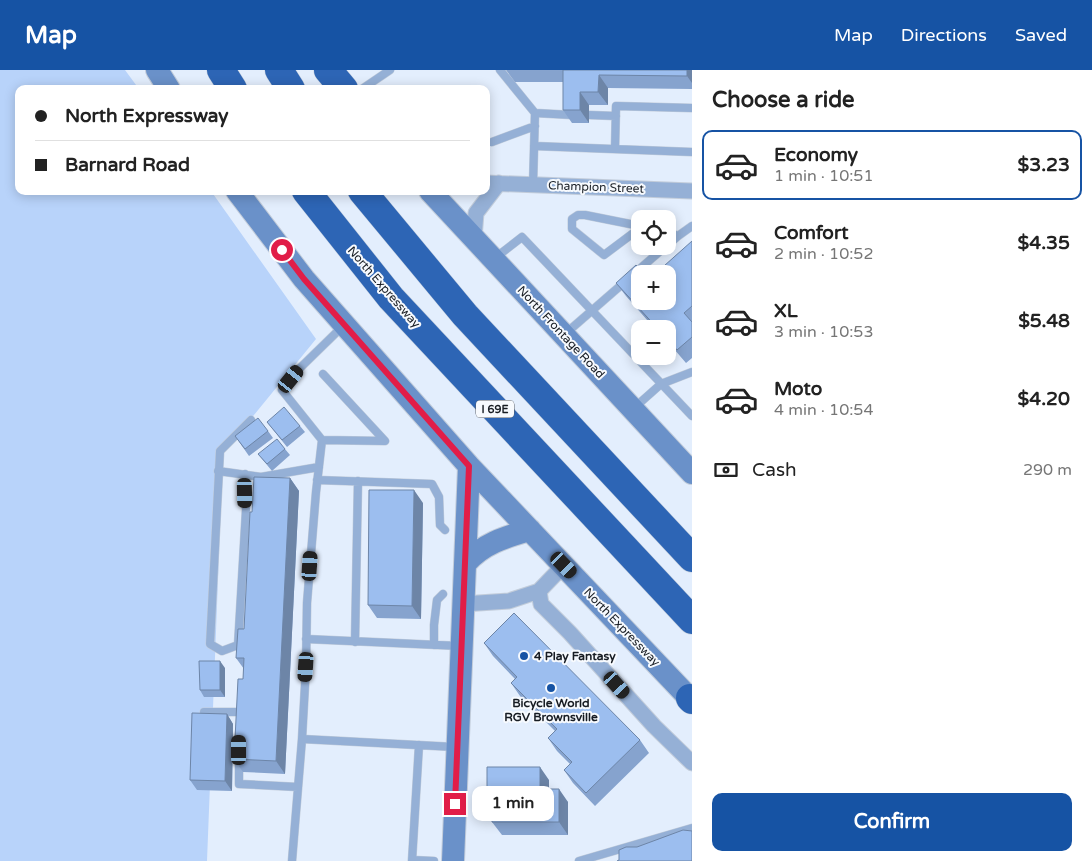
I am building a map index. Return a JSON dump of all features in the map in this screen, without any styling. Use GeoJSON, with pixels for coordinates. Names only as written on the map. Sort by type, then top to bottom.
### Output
{"type":"FeatureCollection","features":[{"type":"Feature","properties":{"kind":"highway"},"geometry":{"type":"LineString","coordinates":[[222,70],[231,85]]}},
{"type":"Feature","properties":{"kind":"highway"},"geometry":{"type":"LineString","coordinates":[[279,70],[288,85]]}},
{"type":"Feature","properties":{"kind":"highway"},"geometry":{"type":"LineString","coordinates":[[328,70],[341,85]]}},
{"type":"Feature","properties":{"kind":"highway","name":"North Expressway"},"geometry":{"type":"LineString","coordinates":[[309,195],[391,298],[692,620]]}},
{"type":"Feature","properties":{"kind":"highway"},"geometry":{"type":"LineString","coordinates":[[365,195],[465,315],[692,558]]}},
{"type":"Feature","properties":{"kind":"main road"},"geometry":{"type":"LineString","coordinates":[[157,70],[166,85]]}},
{"type":"Feature","properties":{"kind":"main road"},"geometry":{"type":"LineString","coordinates":[[339,70],[348,85]]}},
{"type":"Feature","properties":{"kind":"main road","name":"North Expressway"},"geometry":{"type":"LineString","coordinates":[[240,195],[304,279],[469,466],[691,700]]}},
{"type":"Feature","properties":{"kind":"main road","name":"North Frontage Road"},"geometry":{"type":"LineString","coordinates":[[434,195],[692,473]]}},
{"type":"Feature","properties":{"kind":"main road"},"geometry":{"type":"LineString","coordinates":[[453,861],[469,466]]}},
{"type":"Feature","properties":{"kind":"main road"},"geometry":{"type":"LineString","coordinates":[[465,564],[473,555],[487,546],[505,537],[530,530]]}},
{"type":"Feature","properties":{"kind":"street","name":"Champion Street"},"geometry":{"type":"LineString","coordinates":[[493,183],[692,191]]}},
{"type":"Feature","properties":{"kind":"street","name":"Champion Street"},"geometry":{"type":"LineString","coordinates":[[474,238],[476,213],[486,195]]}},
{"type":"Feature","properties":{"kind":"street"},"geometry":{"type":"LineString","coordinates":[[464,604],[509,601],[539,590],[564,565]]}},
{"type":"Feature","properties":{"kind":"street"},"geometry":{"type":"LineString","coordinates":[[539,590],[541,604],[570,633],[654,726],[692,763]]}},
{"type":"Feature","properties":{"kind":"lane"},"geometry":{"type":"LineString","coordinates":[[368,85],[390,70]]}},
{"type":"Feature","properties":{"kind":"lane"},"geometry":{"type":"LineString","coordinates":[[500,70],[535,113],[533,185]]}},
{"type":"Feature","properties":{"kind":"lane"},"geometry":{"type":"LineString","coordinates":[[616,149],[616,106],[692,108]]}},
{"type":"Feature","properties":{"kind":"lane"},"geometry":{"type":"LineString","coordinates":[[535,113],[572,115]]}},
{"type":"Feature","properties":{"kind":"lane"},"geometry":{"type":"LineString","coordinates":[[589,115],[616,116]]}},
{"type":"Feature","properties":{"kind":"lane"},"geometry":{"type":"LineString","coordinates":[[492,142],[535,126]]}},
{"type":"Feature","properties":{"kind":"lane"},"geometry":{"type":"LineString","coordinates":[[534,146],[692,152]]}},
{"type":"Feature","properties":{"kind":"lane"},"geometry":{"type":"LineString","coordinates":[[578,215],[585,215],[640,227],[604,256],[572,229],[572,219],[578,215]]}},
{"type":"Feature","properties":{"kind":"lane"},"geometry":{"type":"LineString","coordinates":[[678,236],[692,226]]}},
{"type":"Feature","properties":{"kind":"lane"},"geometry":{"type":"LineString","coordinates":[[494,259],[522,237],[692,416]]}},
{"type":"Feature","properties":{"kind":"lane"},"geometry":{"type":"LineString","coordinates":[[564,335],[656,255]]}},
{"type":"Feature","properties":{"kind":"lane"},"geometry":{"type":"LineString","coordinates":[[292,861],[302,739],[307,603],[322,440],[282,390],[300,368],[344,324]]}},
{"type":"Feature","properties":{"kind":"lane"},"geometry":{"type":"LineString","coordinates":[[633,410],[661,384],[692,372]]}},
{"type":"Feature","properties":{"kind":"lane"},"geometry":{"type":"LineString","coordinates":[[322,440],[385,442],[323,374]]}},
{"type":"Feature","properties":{"kind":"lane"},"geometry":{"type":"LineString","coordinates":[[245,474],[246,510],[238,645],[222,651],[210,644],[220,451],[251,420]]}},
{"type":"Feature","properties":{"kind":"lane"},"geometry":{"type":"LineString","coordinates":[[218,471],[261,477],[319,468]]}},
{"type":"Feature","properties":{"kind":"lane"},"geometry":{"type":"LineString","coordinates":[[317,480],[432,484],[439,497],[440,525],[445,530]]}},
{"type":"Feature","properties":{"kind":"lane"},"geometry":{"type":"LineString","coordinates":[[355,642],[358,482]]}},
{"type":"Feature","properties":{"kind":"lane"},"geometry":{"type":"LineString","coordinates":[[434,645],[437,600],[443,594]]}},
{"type":"Feature","properties":{"kind":"lane"},"geometry":{"type":"LineString","coordinates":[[306,639],[462,646]]}},
{"type":"Feature","properties":{"kind":"lane"},"geometry":{"type":"LineString","coordinates":[[204,712],[239,714],[240,703]]}},
{"type":"Feature","properties":{"kind":"lane"},"geometry":{"type":"LineString","coordinates":[[302,739],[458,747]]}},
{"type":"Feature","properties":{"kind":"lane"},"geometry":{"type":"LineString","coordinates":[[418,745],[412,860],[434,861]]}},
{"type":"Feature","properties":{"kind":"lane"},"geometry":{"type":"LineString","coordinates":[[239,746],[239,784],[298,787]]}},
{"type":"Feature","properties":{"kind":"lane"},"geometry":{"type":"LineString","coordinates":[[579,861],[692,828]]}},
{"type":"Feature","properties":{"kind":"shaded area"},"geometry":{"type":"Polygon","coordinates":[[[0,70],[125,70],[136,85],[15,85],[15,195],[214,195],[316,339],[223,453],[207,861],[0,861],[0,70]]]}},
{"type":"Feature","properties":{"kind":"building"},"geometry":{"type":"Polygon","coordinates":[[[563,70],[687,70],[687,76],[599,75],[598,92],[580,92],[580,110],[563,110],[563,70]]]}},
{"type":"Feature","properties":{"kind":"building"},"geometry":{"type":"Polygon","coordinates":[[[692,241],[692,306],[684,313],[692,322],[692,337],[677,350],[676,320],[650,320],[641,310],[676,310],[676,265],[665,265],[692,241]]]}},
{"type":"Feature","properties":{"kind":"building"},"geometry":{"type":"Polygon","coordinates":[[[631,270],[631,299],[616,283],[631,270]]]}},
{"type":"Feature","properties":{"kind":"building"},"geometry":{"type":"Polygon","coordinates":[[[284,407],[300,426],[282,440],[267,422],[284,407]]]}},
{"type":"Feature","properties":{"kind":"building"},"geometry":{"type":"Polygon","coordinates":[[[258,418],[268,431],[245,449],[235,436],[258,418]]]}},
{"type":"Feature","properties":{"kind":"building"},"geometry":{"type":"Polygon","coordinates":[[[277,439],[285,449],[267,464],[258,454],[277,439]]]}},
{"type":"Feature","properties":{"kind":"building"},"geometry":{"type":"Polygon","coordinates":[[[254,477],[290,478],[276,761],[234,759],[238,679],[243,679],[244,658],[236,658],[238,629],[244,629],[250,512],[252,512],[254,477]]]}},
{"type":"Feature","properties":{"kind":"building"},"geometry":{"type":"Polygon","coordinates":[[[369,490],[414,490],[412,606],[368,605],[369,490]]]}},
{"type":"Feature","properties":{"kind":"building"},"geometry":{"type":"Polygon","coordinates":[[[514,613],[640,740],[586,793],[564,770],[572,762],[548,738],[557,729],[511,683],[517,677],[484,643],[514,613]]]}},
{"type":"Feature","properties":{"kind":"building"},"geometry":{"type":"Polygon","coordinates":[[[199,661],[220,661],[220,690],[200,690],[199,661]]]}},
{"type":"Feature","properties":{"kind":"building"},"geometry":{"type":"Polygon","coordinates":[[[192,713],[227,714],[225,781],[190,780],[192,713]]]}},
{"type":"Feature","properties":{"kind":"building"},"geometry":{"type":"Polygon","coordinates":[[[487,767],[540,767],[540,789],[559,789],[559,822],[492,822],[492,789],[487,789],[487,767]]]}},
{"type":"Feature","properties":{"kind":"building"},"geometry":{"type":"Polygon","coordinates":[[[683,830],[692,831],[692,861],[617,861],[619,860],[619,850],[626,847],[637,847],[683,830]]]}},
{"type":"Feature","properties":{"kind":"place","name":"4 Play Fantasy"},"geometry":{"type":"Point","coordinates":[524,656]}},
{"type":"Feature","properties":{"kind":"place","name":"Bicycle World RGV Brownsville"},"geometry":{"type":"Point","coordinates":[551,688]}},
{"type":"Feature","properties":{"kind":"route"},"geometry":{"type":"LineString","coordinates":[[282,250],[304,279],[469,466],[455,804]]}}]}
